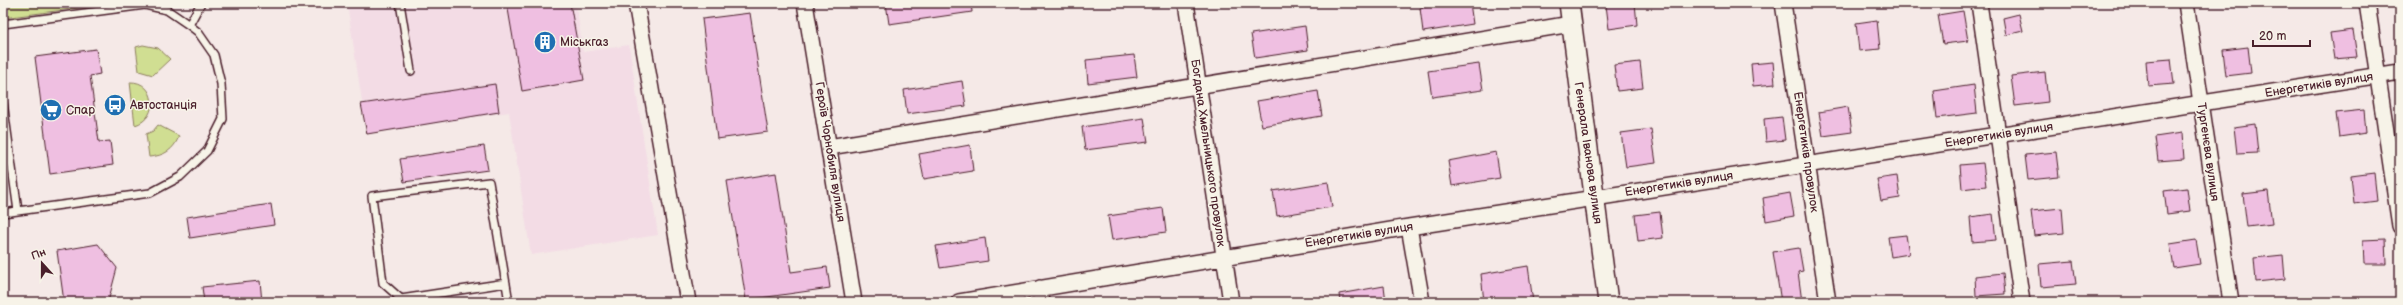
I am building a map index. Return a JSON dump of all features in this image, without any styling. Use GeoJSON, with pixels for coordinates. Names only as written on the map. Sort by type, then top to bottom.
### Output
{"type":"FeatureCollection","features":[{"type":"Feature","properties":{"kind":"street"},"geometry":{"type":"LineString","coordinates":[[636,3],[688,302]]}},
{"type":"Feature","properties":{"kind":"street","name":"Героїв Чорнобиля вулиця"},"geometry":{"type":"LineString","coordinates":[[806,3],[854,302]]}},
{"type":"Feature","properties":{"kind":"street","name":"Богдана Хмельницького провулок"},"geometry":{"type":"LineString","coordinates":[[1186,3],[1222,256],[1231,302]]}},
{"type":"Feature","properties":{"kind":"street","name":"Генерала Іванова вулиця"},"geometry":{"type":"LineString","coordinates":[[1568,3],[1608,302]]}},
{"type":"Feature","properties":{"kind":"street","name":"Енергетиків провулок"},"geometry":{"type":"LineString","coordinates":[[1784,3],[1828,302]]}},
{"type":"Feature","properties":{"kind":"street"},"geometry":{"type":"LineString","coordinates":[[1979,3],[2022,302]]}},
{"type":"Feature","properties":{"kind":"street","name":"Тургенєва вулиця"},"geometry":{"type":"LineString","coordinates":[[2186,3],[2231,302]]}},
{"type":"Feature","properties":{"kind":"street"},"geometry":{"type":"LineString","coordinates":[[2367,3],[2400,226]]}},
{"type":"Feature","properties":{"kind":"street"},"geometry":{"type":"LineString","coordinates":[[829,147],[1571,24]]}},
{"type":"Feature","properties":{"kind":"street","name":"Енергетиків вулиця"},"geometry":{"type":"LineString","coordinates":[[959,302],[1041,295],[1222,256],[2400,72]]}},
{"type":"Feature","properties":{"kind":"street"},"geometry":{"type":"LineString","coordinates":[[1409,227],[1422,302]]}},
{"type":"Feature","properties":{"kind":"lane"},"geometry":{"type":"LineString","coordinates":[[189,25],[201,3]]}},
{"type":"Feature","properties":{"kind":"lane"},"geometry":{"type":"LineString","coordinates":[[400,3],[411,71]]}},
{"type":"Feature","properties":{"kind":"lane"},"geometry":{"type":"LineString","coordinates":[[3,24],[145,5],[167,10],[198,32],[214,55],[221,84],[223,119],[207,151],[180,177],[150,193],[3,213]]}},
{"type":"Feature","properties":{"kind":"lane"},"geometry":{"type":"LineString","coordinates":[[3,102],[18,211]]}},
{"type":"Feature","properties":{"kind":"lane"},"geometry":{"type":"LineString","coordinates":[[506,283],[401,299],[383,283],[372,196],[489,182],[506,283],[509,302]]}},
{"type":"Feature","properties":{"kind":"shaded area"},"geometry":{"type":"Polygon","coordinates":[[[347,3],[576,3],[583,52],[629,45],[658,235],[531,255],[509,112],[367,134],[347,3]]]}},
{"type":"Feature","properties":{"kind":"green space"},"geometry":{"type":"Polygon","coordinates":[[[3,3],[116,3],[3,18],[3,3]]]}},
{"type":"Feature","properties":{"kind":"green space"},"geometry":{"type":"Polygon","coordinates":[[[143,45],[158,48],[170,59],[153,75],[139,71],[136,47],[143,45]]]}},
{"type":"Feature","properties":{"kind":"green space"},"geometry":{"type":"Polygon","coordinates":[[[130,82],[139,83],[145,87],[150,93],[152,100],[148,115],[143,121],[135,125],[130,82]]]}},
{"type":"Feature","properties":{"kind":"green space"},"geometry":{"type":"Polygon","coordinates":[[[158,125],[179,136],[171,149],[164,154],[149,157],[146,134],[153,131],[158,125]]]}},
{"type":"Feature","properties":{"kind":"building","name":"Міськгаз"},"geometry":{"type":"Polygon","coordinates":[[[507,3],[570,3],[584,80],[522,91],[507,3]]]}},
{"type":"Feature","properties":{"kind":"building"},"geometry":{"type":"Polygon","coordinates":[[[886,3],[971,3],[972,12],[889,24],[886,3]]]}},
{"type":"Feature","properties":{"kind":"building"},"geometry":{"type":"Polygon","coordinates":[[[1449,3],[1470,3],[1473,24],[1423,32],[1420,8],[1449,3]]]}},
{"type":"Feature","properties":{"kind":"building"},"geometry":{"type":"Polygon","coordinates":[[[1635,3],[1637,25],[1609,29],[1606,5],[1635,3]]]}},
{"type":"Feature","properties":{"kind":"building"},"geometry":{"type":"Polygon","coordinates":[[[1963,11],[1968,41],[1943,44],[1938,15],[1963,11]]]}},
{"type":"Feature","properties":{"kind":"building"},"geometry":{"type":"Polygon","coordinates":[[[750,13],[768,132],[717,139],[702,19],[750,13]]]}},
{"type":"Feature","properties":{"kind":"building"},"geometry":{"type":"Polygon","coordinates":[[[2019,14],[2023,31],[2006,35],[2003,18],[2019,14]]]}},
{"type":"Feature","properties":{"kind":"building"},"geometry":{"type":"Polygon","coordinates":[[[1877,20],[1880,49],[1859,51],[1856,23],[1877,20]]]}},
{"type":"Feature","properties":{"kind":"building"},"geometry":{"type":"Polygon","coordinates":[[[1305,26],[1308,50],[1255,58],[1251,34],[1305,26]]]}},
{"type":"Feature","properties":{"kind":"building"},"geometry":{"type":"Polygon","coordinates":[[[2353,30],[2357,57],[2334,59],[2330,33],[2353,30]]]}},
{"type":"Feature","properties":{"kind":"building"},"geometry":{"type":"Polygon","coordinates":[[[2248,47],[2251,73],[2226,76],[2223,50],[2248,47]]]}},
{"type":"Feature","properties":{"kind":"building"},"geometry":{"type":"Polygon","coordinates":[[[96,49],[100,74],[90,76],[99,142],[110,141],[113,165],[50,174],[35,57],[96,49]]]}},
{"type":"Feature","properties":{"kind":"building"},"geometry":{"type":"Polygon","coordinates":[[[1134,55],[1137,77],[1088,83],[1086,60],[1134,55]]]}},
{"type":"Feature","properties":{"kind":"building"},"geometry":{"type":"Polygon","coordinates":[[[2171,59],[2174,84],[2148,86],[2146,61],[2171,59]]]}},
{"type":"Feature","properties":{"kind":"building"},"geometry":{"type":"Polygon","coordinates":[[[1640,62],[1643,88],[1617,91],[1614,65],[1640,62]]]}},
{"type":"Feature","properties":{"kind":"building"},"geometry":{"type":"Polygon","coordinates":[[[1773,62],[1775,84],[1753,86],[1751,64],[1773,62]]]}},
{"type":"Feature","properties":{"kind":"building"},"geometry":{"type":"Polygon","coordinates":[[[1479,64],[1483,90],[1432,97],[1428,71],[1479,64]]]}},
{"type":"Feature","properties":{"kind":"building"},"geometry":{"type":"Polygon","coordinates":[[[2045,72],[2048,102],[2015,106],[2011,76],[2045,72]]]}},
{"type":"Feature","properties":{"kind":"building"},"geometry":{"type":"Polygon","coordinates":[[[962,81],[966,106],[907,114],[904,90],[962,81]]]}},
{"type":"Feature","properties":{"kind":"building"},"geometry":{"type":"Polygon","coordinates":[[[495,84],[499,112],[367,134],[361,104],[495,84]]]}},
{"type":"Feature","properties":{"kind":"building"},"geometry":{"type":"Polygon","coordinates":[[[1974,85],[1977,113],[1937,118],[1934,91],[1974,85]]]}},
{"type":"Feature","properties":{"kind":"building"},"geometry":{"type":"Polygon","coordinates":[[[1318,91],[1322,116],[1262,126],[1257,101],[1318,91]]]}},
{"type":"Feature","properties":{"kind":"building"},"geometry":{"type":"Polygon","coordinates":[[[1848,107],[1852,132],[1823,136],[1819,112],[1848,107]]]}},
{"type":"Feature","properties":{"kind":"building"},"geometry":{"type":"Polygon","coordinates":[[[2364,110],[2366,133],[2339,137],[2336,113],[2364,110]]]}},
{"type":"Feature","properties":{"kind":"building"},"geometry":{"type":"Polygon","coordinates":[[[1782,117],[1785,140],[1766,142],[1764,119],[1782,117]]]}},
{"type":"Feature","properties":{"kind":"building"},"geometry":{"type":"Polygon","coordinates":[[[1144,118],[1148,142],[1085,150],[1082,127],[1144,118]]]}},
{"type":"Feature","properties":{"kind":"building"},"geometry":{"type":"Polygon","coordinates":[[[2255,124],[2258,153],[2237,154],[2234,127],[2255,124]]]}},
{"type":"Feature","properties":{"kind":"building"},"geometry":{"type":"Polygon","coordinates":[[[1651,129],[1656,163],[1626,167],[1621,133],[1651,129]]]}},
{"type":"Feature","properties":{"kind":"building"},"geometry":{"type":"Polygon","coordinates":[[[2182,133],[2184,159],[2158,161],[2155,137],[2182,133]]]}},
{"type":"Feature","properties":{"kind":"building"},"geometry":{"type":"Polygon","coordinates":[[[970,145],[973,171],[924,179],[919,154],[970,145]]]}},
{"type":"Feature","properties":{"kind":"building"},"geometry":{"type":"Polygon","coordinates":[[[484,146],[488,170],[404,182],[400,159],[484,146]]]}},
{"type":"Feature","properties":{"kind":"building"},"geometry":{"type":"Polygon","coordinates":[[[1496,152],[1500,178],[1452,186],[1448,161],[1496,152]]]}},
{"type":"Feature","properties":{"kind":"building"},"geometry":{"type":"Polygon","coordinates":[[[2056,152],[2059,177],[2028,180],[2025,155],[2056,152]]]}},
{"type":"Feature","properties":{"kind":"building"},"geometry":{"type":"Polygon","coordinates":[[[1983,163],[1986,186],[1962,189],[1960,165],[1983,163]]]}},
{"type":"Feature","properties":{"kind":"building"},"geometry":{"type":"Polygon","coordinates":[[[776,173],[791,272],[827,267],[830,288],[746,300],[727,181],[776,173]]]}},
{"type":"Feature","properties":{"kind":"building"},"geometry":{"type":"Polygon","coordinates":[[[2374,173],[2377,201],[2354,204],[2351,176],[2374,173]]]}},
{"type":"Feature","properties":{"kind":"building"},"geometry":{"type":"Polygon","coordinates":[[[1897,176],[1900,198],[1881,201],[1877,179],[1897,176]]]}},
{"type":"Feature","properties":{"kind":"building"},"geometry":{"type":"Polygon","coordinates":[[[1328,182],[1332,207],[1277,216],[1273,191],[1328,182]]]}},
{"type":"Feature","properties":{"kind":"building"},"geometry":{"type":"Polygon","coordinates":[[[2187,188],[2190,211],[2167,214],[2164,191],[2187,188]]]}},
{"type":"Feature","properties":{"kind":"building"},"geometry":{"type":"Polygon","coordinates":[[[2268,191],[2272,224],[2247,227],[2243,194],[2268,191]]]}},
{"type":"Feature","properties":{"kind":"building"},"geometry":{"type":"Polygon","coordinates":[[[1790,193],[1794,216],[1766,221],[1763,198],[1790,193]]]}},
{"type":"Feature","properties":{"kind":"building"},"geometry":{"type":"Polygon","coordinates":[[[271,204],[274,225],[190,238],[187,217],[271,204]]]}},
{"type":"Feature","properties":{"kind":"building"},"geometry":{"type":"Polygon","coordinates":[[[1163,208],[1166,232],[1112,240],[1108,216],[1163,208]]]}},
{"type":"Feature","properties":{"kind":"building"},"geometry":{"type":"Polygon","coordinates":[[[2062,208],[2064,233],[2034,236],[2031,211],[2062,208]]]}},
{"type":"Feature","properties":{"kind":"building"},"geometry":{"type":"Polygon","coordinates":[[[1660,212],[1663,238],[1638,241],[1635,215],[1660,212]]]}},
{"type":"Feature","properties":{"kind":"building"},"geometry":{"type":"Polygon","coordinates":[[[1993,214],[1996,240],[1972,242],[1970,217],[1993,214]]]}},
{"type":"Feature","properties":{"kind":"building"},"geometry":{"type":"Polygon","coordinates":[[[1906,235],[1909,254],[1891,257],[1888,237],[1906,235]]]}},
{"type":"Feature","properties":{"kind":"building"},"geometry":{"type":"Polygon","coordinates":[[[985,238],[988,261],[940,268],[936,246],[985,238]]]}},
{"type":"Feature","properties":{"kind":"building"},"geometry":{"type":"Polygon","coordinates":[[[2385,239],[2386,264],[2364,264],[2363,240],[2385,239]]]}},
{"type":"Feature","properties":{"kind":"building"},"geometry":{"type":"Polygon","coordinates":[[[2196,240],[2200,264],[2174,268],[2170,244],[2196,240]]]}},
{"type":"Feature","properties":{"kind":"building"},"geometry":{"type":"Polygon","coordinates":[[[98,244],[117,268],[108,302],[64,302],[57,251],[98,244]]]}},
{"type":"Feature","properties":{"kind":"building"},"geometry":{"type":"Polygon","coordinates":[[[1799,248],[1803,271],[1798,272],[1802,302],[1781,302],[1773,252],[1799,248]]]}},
{"type":"Feature","properties":{"kind":"building"},"geometry":{"type":"Polygon","coordinates":[[[2283,255],[2285,279],[2256,282],[2254,258],[2283,255]]]}},
{"type":"Feature","properties":{"kind":"building"},"geometry":{"type":"Polygon","coordinates":[[[2073,261],[2076,284],[2041,287],[2039,264],[2073,261]]]}},
{"type":"Feature","properties":{"kind":"building"},"geometry":{"type":"Polygon","coordinates":[[[1528,266],[1533,302],[1484,302],[1481,274],[1528,266]]]}},
{"type":"Feature","properties":{"kind":"building"},"geometry":{"type":"Polygon","coordinates":[[[2003,273],[2005,294],[1976,296],[1975,276],[2003,273]]]}},
{"type":"Feature","properties":{"kind":"building"},"geometry":{"type":"Polygon","coordinates":[[[260,281],[262,302],[204,302],[202,287],[260,281]]]}},
{"type":"Feature","properties":{"kind":"building"},"geometry":{"type":"Polygon","coordinates":[[[1384,286],[1386,302],[1340,302],[1339,294],[1384,286]]]}},
{"type":"Feature","properties":{"kind":"place","name":"Міськгаз"},"geometry":{"type":"Point","coordinates":[545,42]}},
{"type":"Feature","properties":{"kind":"place","name":"Автостанція"},"geometry":{"type":"Point","coordinates":[115,105]}},
{"type":"Feature","properties":{"kind":"place","name":"Спар"},"geometry":{"type":"Point","coordinates":[51,110]}}]}
